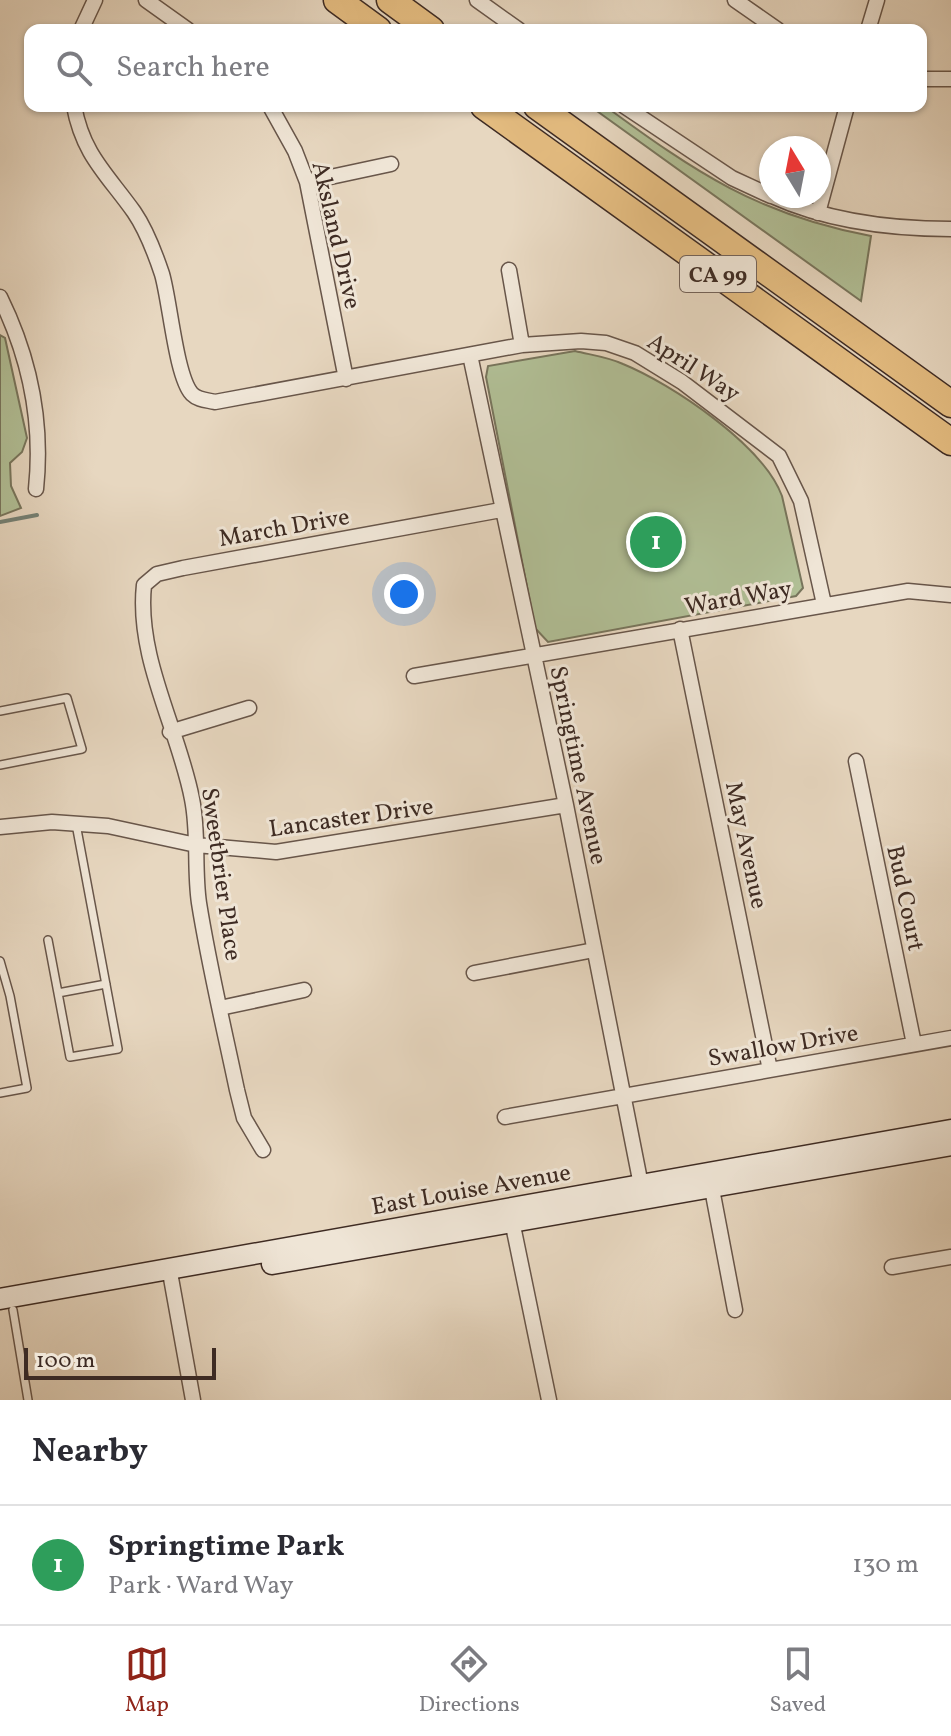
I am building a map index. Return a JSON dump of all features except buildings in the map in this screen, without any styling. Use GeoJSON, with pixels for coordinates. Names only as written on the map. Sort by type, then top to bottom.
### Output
{"type":"FeatureCollection","features":[{"type":"Feature","properties":{"kind":"highway"},"geometry":{"type":"LineString","coordinates":[[337,0],[370,24]]}},
{"type":"Feature","properties":{"kind":"highway"},"geometry":{"type":"LineString","coordinates":[[390,0],[423,24]]}},
{"type":"Feature","properties":{"kind":"highway","name":"CA 99"},"geometry":{"type":"LineString","coordinates":[[492,112],[951,442]]}},
{"type":"Feature","properties":{"kind":"highway","name":"CA 99"},"geometry":{"type":"LineString","coordinates":[[545,112],[951,404]]}},
{"type":"Feature","properties":{"kind":"street"},"geometry":{"type":"LineString","coordinates":[[84,24],[95,0]]}},
{"type":"Feature","properties":{"kind":"street"},"geometry":{"type":"LineString","coordinates":[[146,0],[180,24]]}},
{"type":"Feature","properties":{"kind":"street"},"geometry":{"type":"LineString","coordinates":[[477,0],[511,24]]}},
{"type":"Feature","properties":{"kind":"street"},"geometry":{"type":"LineString","coordinates":[[735,0],[769,24]]}},
{"type":"Feature","properties":{"kind":"street"},"geometry":{"type":"LineString","coordinates":[[870,24],[877,0]]}},
{"type":"Feature","properties":{"kind":"street"},"geometry":{"type":"LineString","coordinates":[[927,79],[951,79]]}},
{"type":"Feature","properties":{"kind":"street","name":"April Way"},"geometry":{"type":"LineString","coordinates":[[76,112],[87,150],[134,213],[153,248],[170,305],[182,373],[190,393],[215,402],[522,345],[593,342],[635,353],[758,438],[779,456],[791,475],[804,513],[824,604]]}},
{"type":"Feature","properties":{"kind":"street","name":"Aksland Drive"},"geometry":{"type":"LineString","coordinates":[[273,112],[307,182],[346,379]]}},
{"type":"Feature","properties":{"kind":"street"},"geometry":{"type":"LineString","coordinates":[[633,112],[732,178],[759,190]]}},
{"type":"Feature","properties":{"kind":"street"},"geometry":{"type":"LineString","coordinates":[[818,213],[845,112]]}},
{"type":"Feature","properties":{"kind":"street"},"geometry":{"type":"LineString","coordinates":[[307,182],[391,164]]}},
{"type":"Feature","properties":{"kind":"street"},"geometry":{"type":"LineString","coordinates":[[804,208],[903,228],[951,229]]}},
{"type":"Feature","properties":{"kind":"street"},"geometry":{"type":"LineString","coordinates":[[509,270],[522,345]]}},
{"type":"Feature","properties":{"kind":"street"},"geometry":{"type":"LineString","coordinates":[[0,297],[21,346],[37,416],[40,447],[36,489]]}},
{"type":"Feature","properties":{"kind":"street","name":"Springtime Avenue"},"geometry":{"type":"LineString","coordinates":[[470,355],[566,805],[641,1185]]}},
{"type":"Feature","properties":{"kind":"street","name":"March Drive"},"geometry":{"type":"LineString","coordinates":[[151,649],[142,602],[144,585],[157,574],[501,510]]}},
{"type":"Feature","properties":{"kind":"street","name":"Ward Way"},"geometry":{"type":"LineString","coordinates":[[414,676],[908,591],[951,595]]}},
{"type":"Feature","properties":{"kind":"street","name":"May Avenue"},"geometry":{"type":"LineString","coordinates":[[680,629],[770,1070]]}},
{"type":"Feature","properties":{"kind":"street","name":"Sweetbrier Place"},"geometry":{"type":"LineString","coordinates":[[151,649],[170,732],[185,767],[193,803],[199,904],[244,1118],[263,1150]]}},
{"type":"Feature","properties":{"kind":"street"},"geometry":{"type":"LineString","coordinates":[[170,732],[249,708]]}},
{"type":"Feature","properties":{"kind":"street","name":"Bud Court"},"geometry":{"type":"LineString","coordinates":[[856,761],[914,1044]]}},
{"type":"Feature","properties":{"kind":"street","name":"Lancaster Drive"},"geometry":{"type":"LineString","coordinates":[[0,827],[108,826],[251,853],[295,851],[566,805]]}},
{"type":"Feature","properties":{"kind":"street"},"geometry":{"type":"LineString","coordinates":[[474,973],[594,950]]}},
{"type":"Feature","properties":{"kind":"street"},"geometry":{"type":"LineString","coordinates":[[220,1008],[304,990]]}},
{"type":"Feature","properties":{"kind":"street","name":"Swallow Drive"},"geometry":{"type":"LineString","coordinates":[[505,1117],[951,1038]]}},
{"type":"Feature","properties":{"kind":"street","name":"East Louise Avenue"},"geometry":{"type":"LineString","coordinates":[[511,1216],[641,1185],[951,1130]]}},
{"type":"Feature","properties":{"kind":"street","name":"East Louise Avenue"},"geometry":{"type":"LineString","coordinates":[[4,1307],[170,1274],[511,1216],[712,1189],[951,1145]]}},
{"type":"Feature","properties":{"kind":"street"},"geometry":{"type":"LineString","coordinates":[[712,1189],[735,1310]]}},
{"type":"Feature","properties":{"kind":"street"},"geometry":{"type":"LineString","coordinates":[[511,1216],[549,1400]]}},
{"type":"Feature","properties":{"kind":"street"},"geometry":{"type":"LineString","coordinates":[[892,1267],[951,1258]]}},
{"type":"Feature","properties":{"kind":"street"},"geometry":{"type":"LineString","coordinates":[[170,1274],[193,1400]]}},
{"type":"Feature","properties":{"kind":"lane"},"geometry":{"type":"LineString","coordinates":[[0,711],[67,698],[82,749],[0,765]]}},
{"type":"Feature","properties":{"kind":"lane"},"geometry":{"type":"LineString","coordinates":[[48,940],[70,1057],[118,1049],[76,824]]}},
{"type":"Feature","properties":{"kind":"lane"},"geometry":{"type":"LineString","coordinates":[[0,961],[27,1088],[0,1093]]}},
{"type":"Feature","properties":{"kind":"lane"},"geometry":{"type":"LineString","coordinates":[[58,993],[106,984]]}},
{"type":"Feature","properties":{"kind":"lane"},"geometry":{"type":"LineString","coordinates":[[4,1307],[28,1400]]}},
{"type":"Feature","properties":{"kind":"green space"},"geometry":{"type":"Polygon","coordinates":[[[598,112],[614,112],[699,171],[759,202],[759,208],[774,208],[831,227],[871,236],[861,301],[598,112]]]}},
{"type":"Feature","properties":{"kind":"green space"},"geometry":{"type":"Polygon","coordinates":[[[0,335],[5,338],[27,438],[22,452],[10,463],[11,486],[21,508],[0,516],[0,335]]]}},
{"type":"Feature","properties":{"kind":"green space"},"geometry":{"type":"Polygon","coordinates":[[[575,351],[617,362],[666,386],[714,418],[756,457],[782,496],[803,588],[796,596],[548,642],[535,628],[486,377],[488,366],[575,351]]]}},
{"type":"Feature","properties":{"kind":"waterway"},"geometry":{"type":"LineString","coordinates":[[0,522],[37,515]]}},
{"type":"Feature","properties":{"kind":"place","name":"Springtime Park"},"geometry":{"type":"Point","coordinates":[656,542]}}]}
